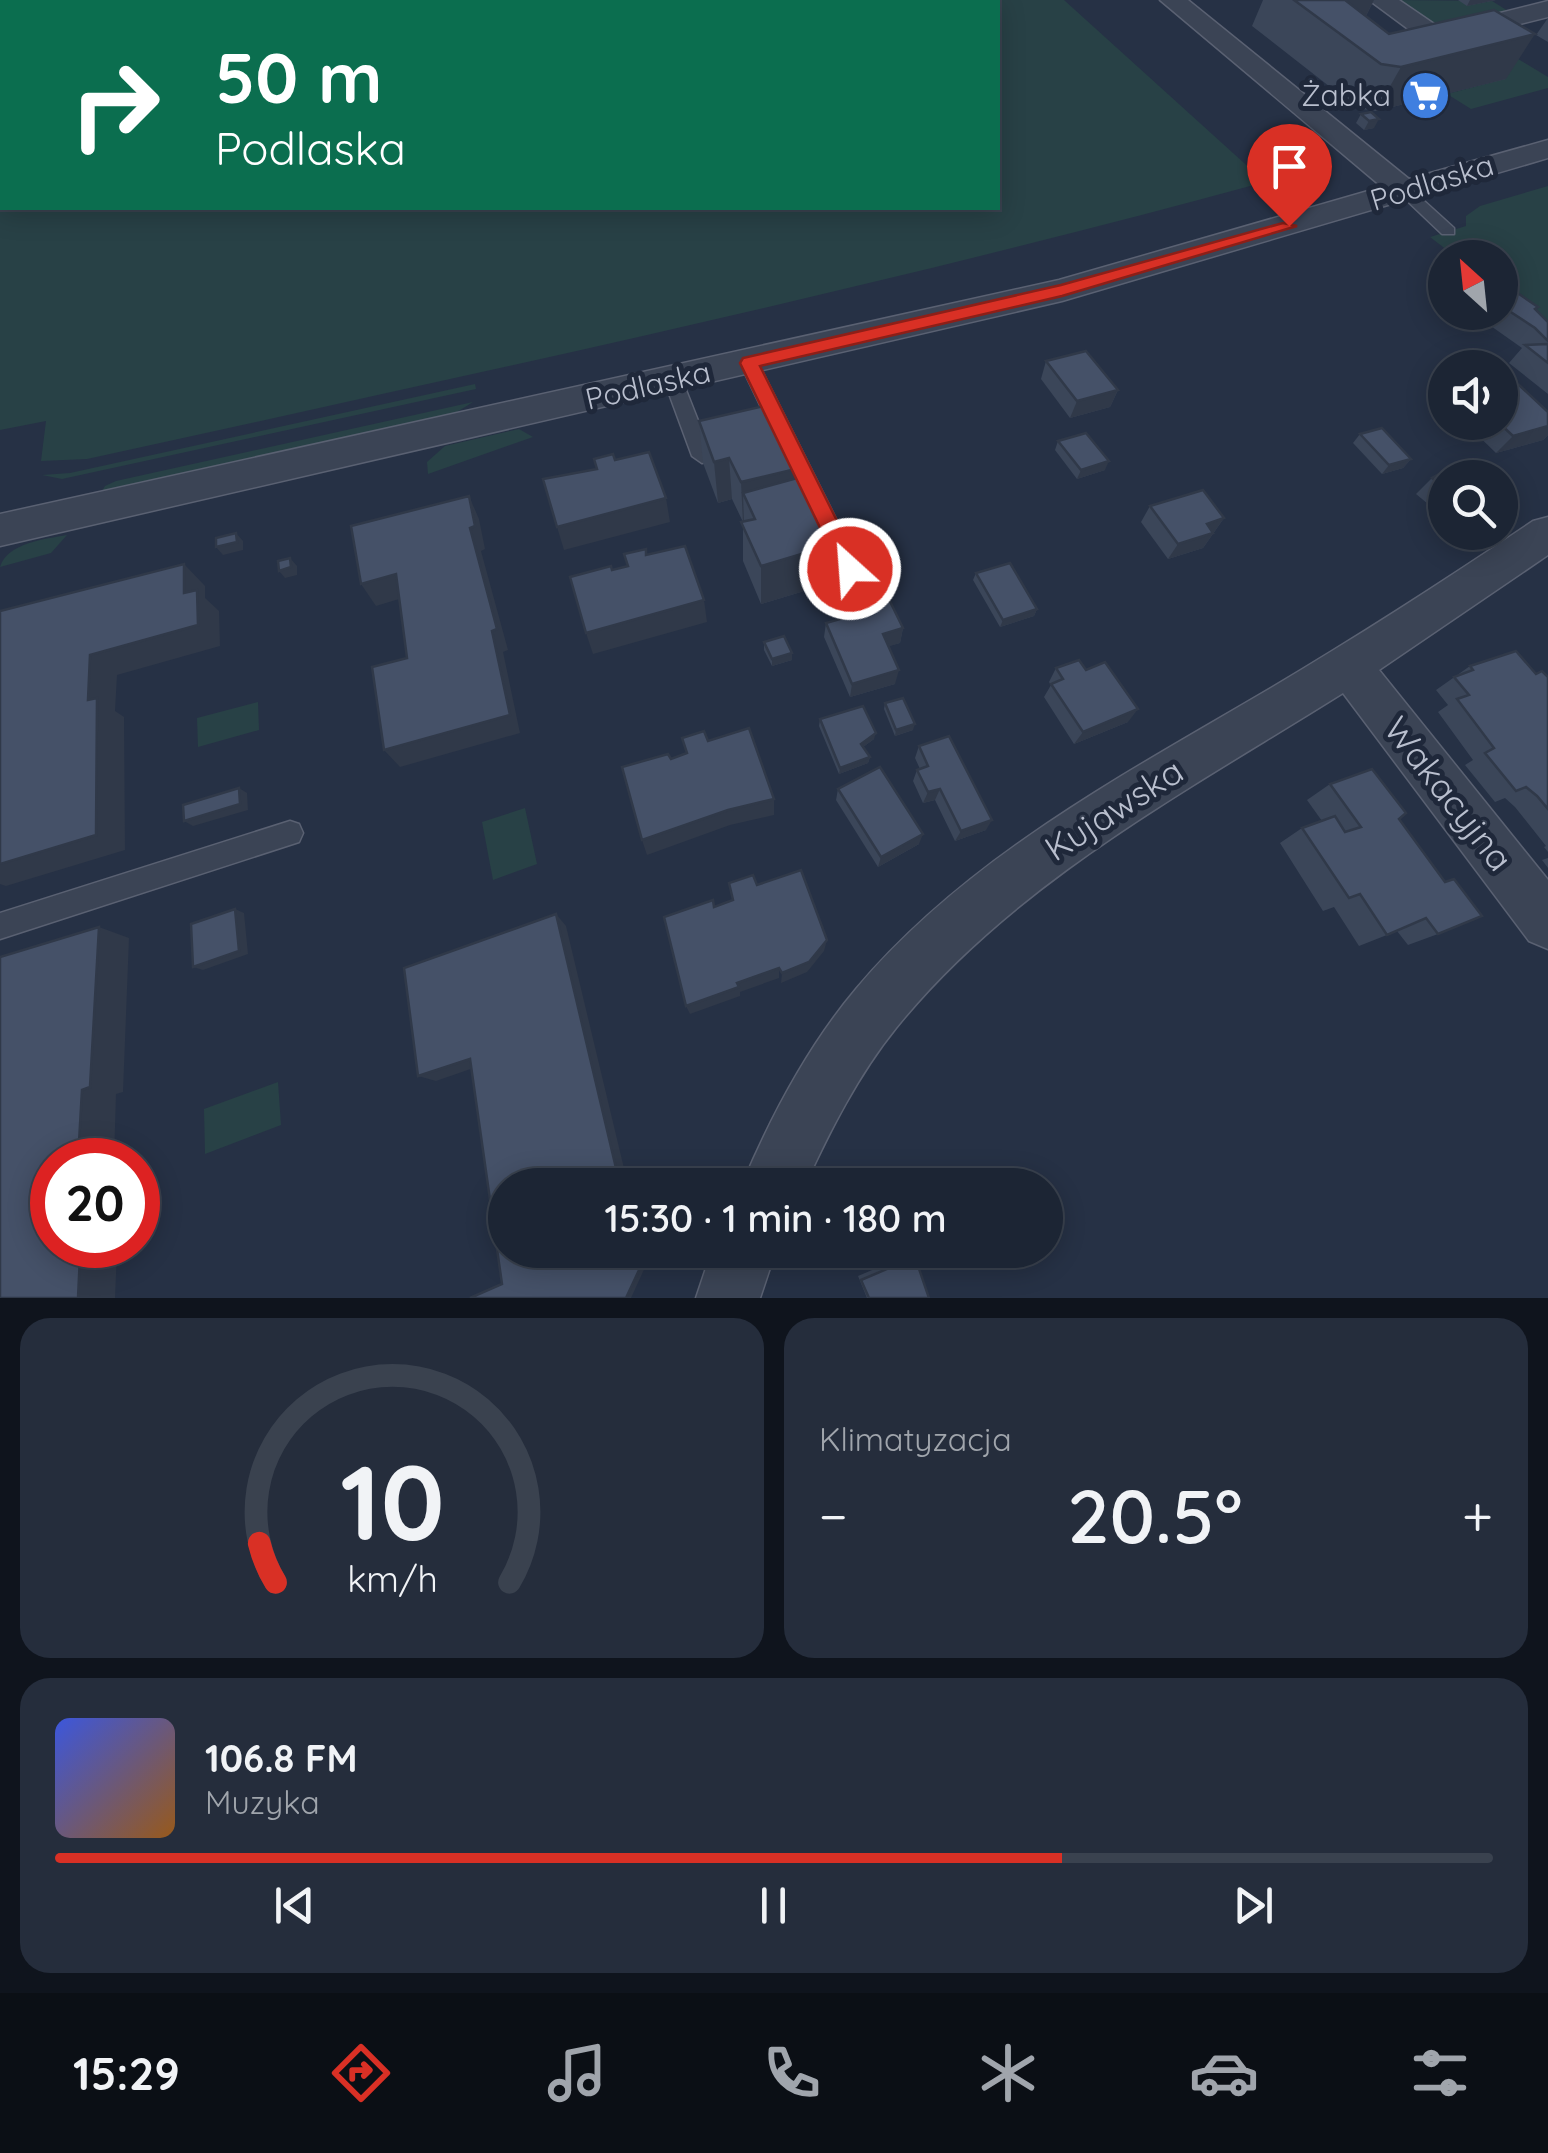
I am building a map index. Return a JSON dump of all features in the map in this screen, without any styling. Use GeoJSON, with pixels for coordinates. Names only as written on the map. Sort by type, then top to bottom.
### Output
{"type":"FeatureCollection","features":[{"type":"Feature","properties":{"kind":"street"},"geometry":{"type":"LineString","coordinates":[[1173,0],[1406,192]]}},
{"type":"Feature","properties":{"kind":"street"},"geometry":{"type":"LineString","coordinates":[[1382,0],[1424,40],[1548,10]]}},
{"type":"Feature","properties":{"kind":"street","name":"Podlaska"},"geometry":{"type":"LineString","coordinates":[[0,530],[501,420],[1062,290],[1548,149]]}},
{"type":"Feature","properties":{"kind":"street","name":"Kujawska"},"geometry":{"type":"LineString","coordinates":[[782,1168],[845,1056],[888,994],[949,932],[1052,850],[1160,778],[1348,666],[1548,533]]}},
{"type":"Feature","properties":{"kind":"street","name":"Wakacyjna"},"geometry":{"type":"LineString","coordinates":[[1348,666],[1548,922]]}},
{"type":"Feature","properties":{"kind":"street"},"geometry":{"type":"LineString","coordinates":[[728,1298],[738,1268]]}},
{"type":"Feature","properties":{"kind":"lane"},"geometry":{"type":"LineString","coordinates":[[1406,192],[1448,231]]}},
{"type":"Feature","properties":{"kind":"lane"},"geometry":{"type":"LineString","coordinates":[[749,363],[850,569]]}},
{"type":"Feature","properties":{"kind":"lane"},"geometry":{"type":"LineString","coordinates":[[673,380],[702,456]]}},
{"type":"Feature","properties":{"kind":"lane"},"geometry":{"type":"LineString","coordinates":[[0,926],[290,832]]}},
{"type":"Feature","properties":{"kind":"green space"},"geometry":{"type":"Polygon","coordinates":[[[1000,0],[1064,0],[1265,182],[826,293],[87,459],[41,461],[46,421],[0,430],[0,210],[1000,210],[1000,0]]]}},
{"type":"Feature","properties":{"kind":"green space"},"geometry":{"type":"Polygon","coordinates":[[[1393,0],[1492,1],[1508,11],[1467,23],[1432,26],[1393,0]]]}},
{"type":"Feature","properties":{"kind":"green space"},"geometry":{"type":"Polygon","coordinates":[[[1475,33],[1548,77],[1548,88],[1471,109],[1447,94],[1504,79],[1475,33]]]}},
{"type":"Feature","properties":{"kind":"green space"},"geometry":{"type":"Polygon","coordinates":[[[1548,186],[1548,332],[1518,308],[1518,240],[1430,237],[1466,226],[1466,216],[1480,206],[1548,186]]]}},
{"type":"Feature","properties":{"kind":"green space"},"geometry":{"type":"Polygon","coordinates":[[[475,384],[476,389],[62,479],[42,475],[70,473],[475,384]]]}},
{"type":"Feature","properties":{"kind":"green space"},"geometry":{"type":"Polygon","coordinates":[[[473,402],[452,415],[101,493],[116,481],[473,402]]]}},
{"type":"Feature","properties":{"kind":"green space"},"geometry":{"type":"Polygon","coordinates":[[[519,429],[533,437],[428,474],[427,462],[445,446],[519,429]]]}},
{"type":"Feature","properties":{"kind":"green space"},"geometry":{"type":"Polygon","coordinates":[[[67,535],[51,553],[0,567],[18,547],[67,535]]]}},
{"type":"Feature","properties":{"kind":"green space"},"geometry":{"type":"Polygon","coordinates":[[[258,702],[259,730],[198,747],[197,718],[258,702]]]}},
{"type":"Feature","properties":{"kind":"green space"},"geometry":{"type":"Polygon","coordinates":[[[525,808],[537,864],[493,880],[482,822],[525,808]]]}},
{"type":"Feature","properties":{"kind":"green space"},"geometry":{"type":"Polygon","coordinates":[[[278,1082],[281,1125],[205,1154],[204,1109],[278,1082]]]}},
{"type":"Feature","properties":{"kind":"building"},"geometry":{"type":"Polygon","coordinates":[[[1294,0],[1345,0],[1389,34],[1494,10],[1535,34],[1401,67],[1381,64],[1294,0]]]}},
{"type":"Feature","properties":{"kind":"building"},"geometry":{"type":"Polygon","coordinates":[[[1371,112],[1379,119],[1369,121],[1361,114],[1371,112]]]}},
{"type":"Feature","properties":{"kind":"building"},"geometry":{"type":"Polygon","coordinates":[[[1518,293],[1538,307],[1535,309],[1548,322],[1548,341],[1518,317],[1518,293]]]}},
{"type":"Feature","properties":{"kind":"building"},"geometry":{"type":"Polygon","coordinates":[[[1548,344],[1548,363],[1525,345],[1548,344]]]}},
{"type":"Feature","properties":{"kind":"building"},"geometry":{"type":"Polygon","coordinates":[[[1086,351],[1118,390],[1077,401],[1046,361],[1086,351]]]}},
{"type":"Feature","properties":{"kind":"building"},"geometry":{"type":"Polygon","coordinates":[[[1518,385],[1548,412],[1548,426],[1518,435],[1518,385]]]}},
{"type":"Feature","properties":{"kind":"building"},"geometry":{"type":"Polygon","coordinates":[[[768,405],[800,468],[741,482],[729,458],[714,462],[699,421],[768,405]]]}},
{"type":"Feature","properties":{"kind":"building"},"geometry":{"type":"Polygon","coordinates":[[[1382,428],[1411,459],[1389,465],[1360,434],[1382,428]]]}},
{"type":"Feature","properties":{"kind":"building"},"geometry":{"type":"Polygon","coordinates":[[[1086,433],[1109,461],[1081,470],[1058,441],[1086,433]]]}},
{"type":"Feature","properties":{"kind":"building"},"geometry":{"type":"Polygon","coordinates":[[[649,452],[666,498],[557,527],[543,479],[597,469],[594,459],[613,454],[615,460],[649,452]]]}},
{"type":"Feature","properties":{"kind":"building"},"geometry":{"type":"Polygon","coordinates":[[[801,477],[835,544],[761,566],[741,522],[755,519],[743,493],[801,477]]]}},
{"type":"Feature","properties":{"kind":"building"},"geometry":{"type":"Polygon","coordinates":[[[1203,490],[1224,518],[1207,524],[1213,533],[1178,544],[1150,506],[1203,490]]]}},
{"type":"Feature","properties":{"kind":"building"},"geometry":{"type":"Polygon","coordinates":[[[469,496],[475,526],[470,528],[497,629],[492,631],[510,715],[384,750],[372,667],[407,658],[396,574],[361,584],[351,526],[469,496]]]}},
{"type":"Feature","properties":{"kind":"building"},"geometry":{"type":"Polygon","coordinates":[[[236,533],[237,542],[216,547],[216,538],[236,533]]]}},
{"type":"Feature","properties":{"kind":"building"},"geometry":{"type":"Polygon","coordinates":[[[685,546],[704,600],[586,633],[570,577],[611,566],[612,570],[628,566],[624,554],[646,549],[646,555],[685,546]]]}},
{"type":"Feature","properties":{"kind":"building"},"geometry":{"type":"Polygon","coordinates":[[[290,558],[291,567],[279,571],[278,561],[290,558]]]}},
{"type":"Feature","properties":{"kind":"building"},"geometry":{"type":"Polygon","coordinates":[[[1010,563],[1037,609],[1003,620],[976,573],[1010,563]]]}},
{"type":"Feature","properties":{"kind":"building"},"geometry":{"type":"Polygon","coordinates":[[[184,564],[184,593],[197,590],[198,625],[90,655],[88,700],[97,698],[96,835],[0,864],[0,611],[184,564]]]}},
{"type":"Feature","properties":{"kind":"building"},"geometry":{"type":"Polygon","coordinates":[[[880,581],[903,628],[883,634],[899,670],[852,684],[826,623],[868,611],[857,587],[880,581]]]}},
{"type":"Feature","properties":{"kind":"building"},"geometry":{"type":"Polygon","coordinates":[[[784,636],[792,653],[772,659],[764,642],[784,636]]]}},
{"type":"Feature","properties":{"kind":"building"},"geometry":{"type":"Polygon","coordinates":[[[1516,651],[1536,674],[1542,671],[1548,677],[1548,809],[1526,787],[1516,791],[1485,753],[1494,748],[1457,699],[1469,695],[1454,677],[1473,670],[1470,666],[1516,651]]]}},
{"type":"Feature","properties":{"kind":"building"},"geometry":{"type":"Polygon","coordinates":[[[1079,660],[1086,670],[1105,662],[1138,709],[1083,732],[1051,684],[1063,679],[1056,668],[1079,660]]]}},
{"type":"Feature","properties":{"kind":"building"},"geometry":{"type":"Polygon","coordinates":[[[903,698],[915,724],[896,730],[885,703],[903,698]]]}},
{"type":"Feature","properties":{"kind":"building"},"geometry":{"type":"Polygon","coordinates":[[[863,706],[876,733],[861,744],[870,757],[840,768],[820,719],[863,706]]]}},
{"type":"Feature","properties":{"kind":"building"},"geometry":{"type":"Polygon","coordinates":[[[749,728],[774,799],[728,810],[642,840],[622,767],[668,754],[671,759],[687,753],[682,738],[704,731],[708,741],[749,728]]]}},
{"type":"Feature","properties":{"kind":"building"},"geometry":{"type":"Polygon","coordinates":[[[949,736],[992,820],[961,831],[940,789],[928,792],[917,770],[928,766],[919,746],[949,736]]]}},
{"type":"Feature","properties":{"kind":"building"},"geometry":{"type":"Polygon","coordinates":[[[880,767],[923,834],[881,857],[838,789],[880,767]]]}},
{"type":"Feature","properties":{"kind":"building"},"geometry":{"type":"Polygon","coordinates":[[[1372,769],[1406,813],[1399,819],[1445,882],[1454,879],[1482,916],[1438,934],[1426,918],[1387,935],[1360,894],[1349,898],[1302,828],[1335,816],[1345,832],[1361,827],[1330,784],[1372,769]]]}},
{"type":"Feature","properties":{"kind":"building"},"geometry":{"type":"Polygon","coordinates":[[[239,788],[240,804],[184,821],[183,805],[239,788]]]}},
{"type":"Feature","properties":{"kind":"building"},"geometry":{"type":"Polygon","coordinates":[[[801,870],[827,940],[809,962],[737,983],[739,987],[686,1006],[664,917],[713,900],[714,907],[733,900],[729,883],[753,875],[757,885],[801,870]]]}},
{"type":"Feature","properties":{"kind":"building"},"geometry":{"type":"Polygon","coordinates":[[[235,909],[239,951],[193,967],[191,924],[235,909]]]}},
{"type":"Feature","properties":{"kind":"building"},"geometry":{"type":"Polygon","coordinates":[[[556,914],[616,1168],[488,1168],[488,1186],[470,1059],[418,1076],[404,968],[556,914]]]}},
{"type":"Feature","properties":{"kind":"building"},"geometry":{"type":"Polygon","coordinates":[[[99,927],[90,1087],[82,1090],[79,1138],[30,1138],[30,1268],[79,1268],[78,1298],[0,1298],[0,957],[99,927]]]}},
{"type":"Feature","properties":{"kind":"building"},"geometry":{"type":"Polygon","coordinates":[[[500,1268],[640,1268],[626,1298],[470,1298],[502,1284],[500,1268]]]}},
{"type":"Feature","properties":{"kind":"building"},"geometry":{"type":"Polygon","coordinates":[[[889,1268],[919,1268],[929,1298],[869,1298],[861,1280],[889,1268]]]}},
{"type":"Feature","properties":{"kind":"place","name":"Żabka"},"geometry":{"type":"Point","coordinates":[1426,96]}},
{"type":"Feature","properties":{"kind":"route"},"geometry":{"type":"LineString","coordinates":[[850,569],[749,363],[996,307],[1289,226]]}}]}
